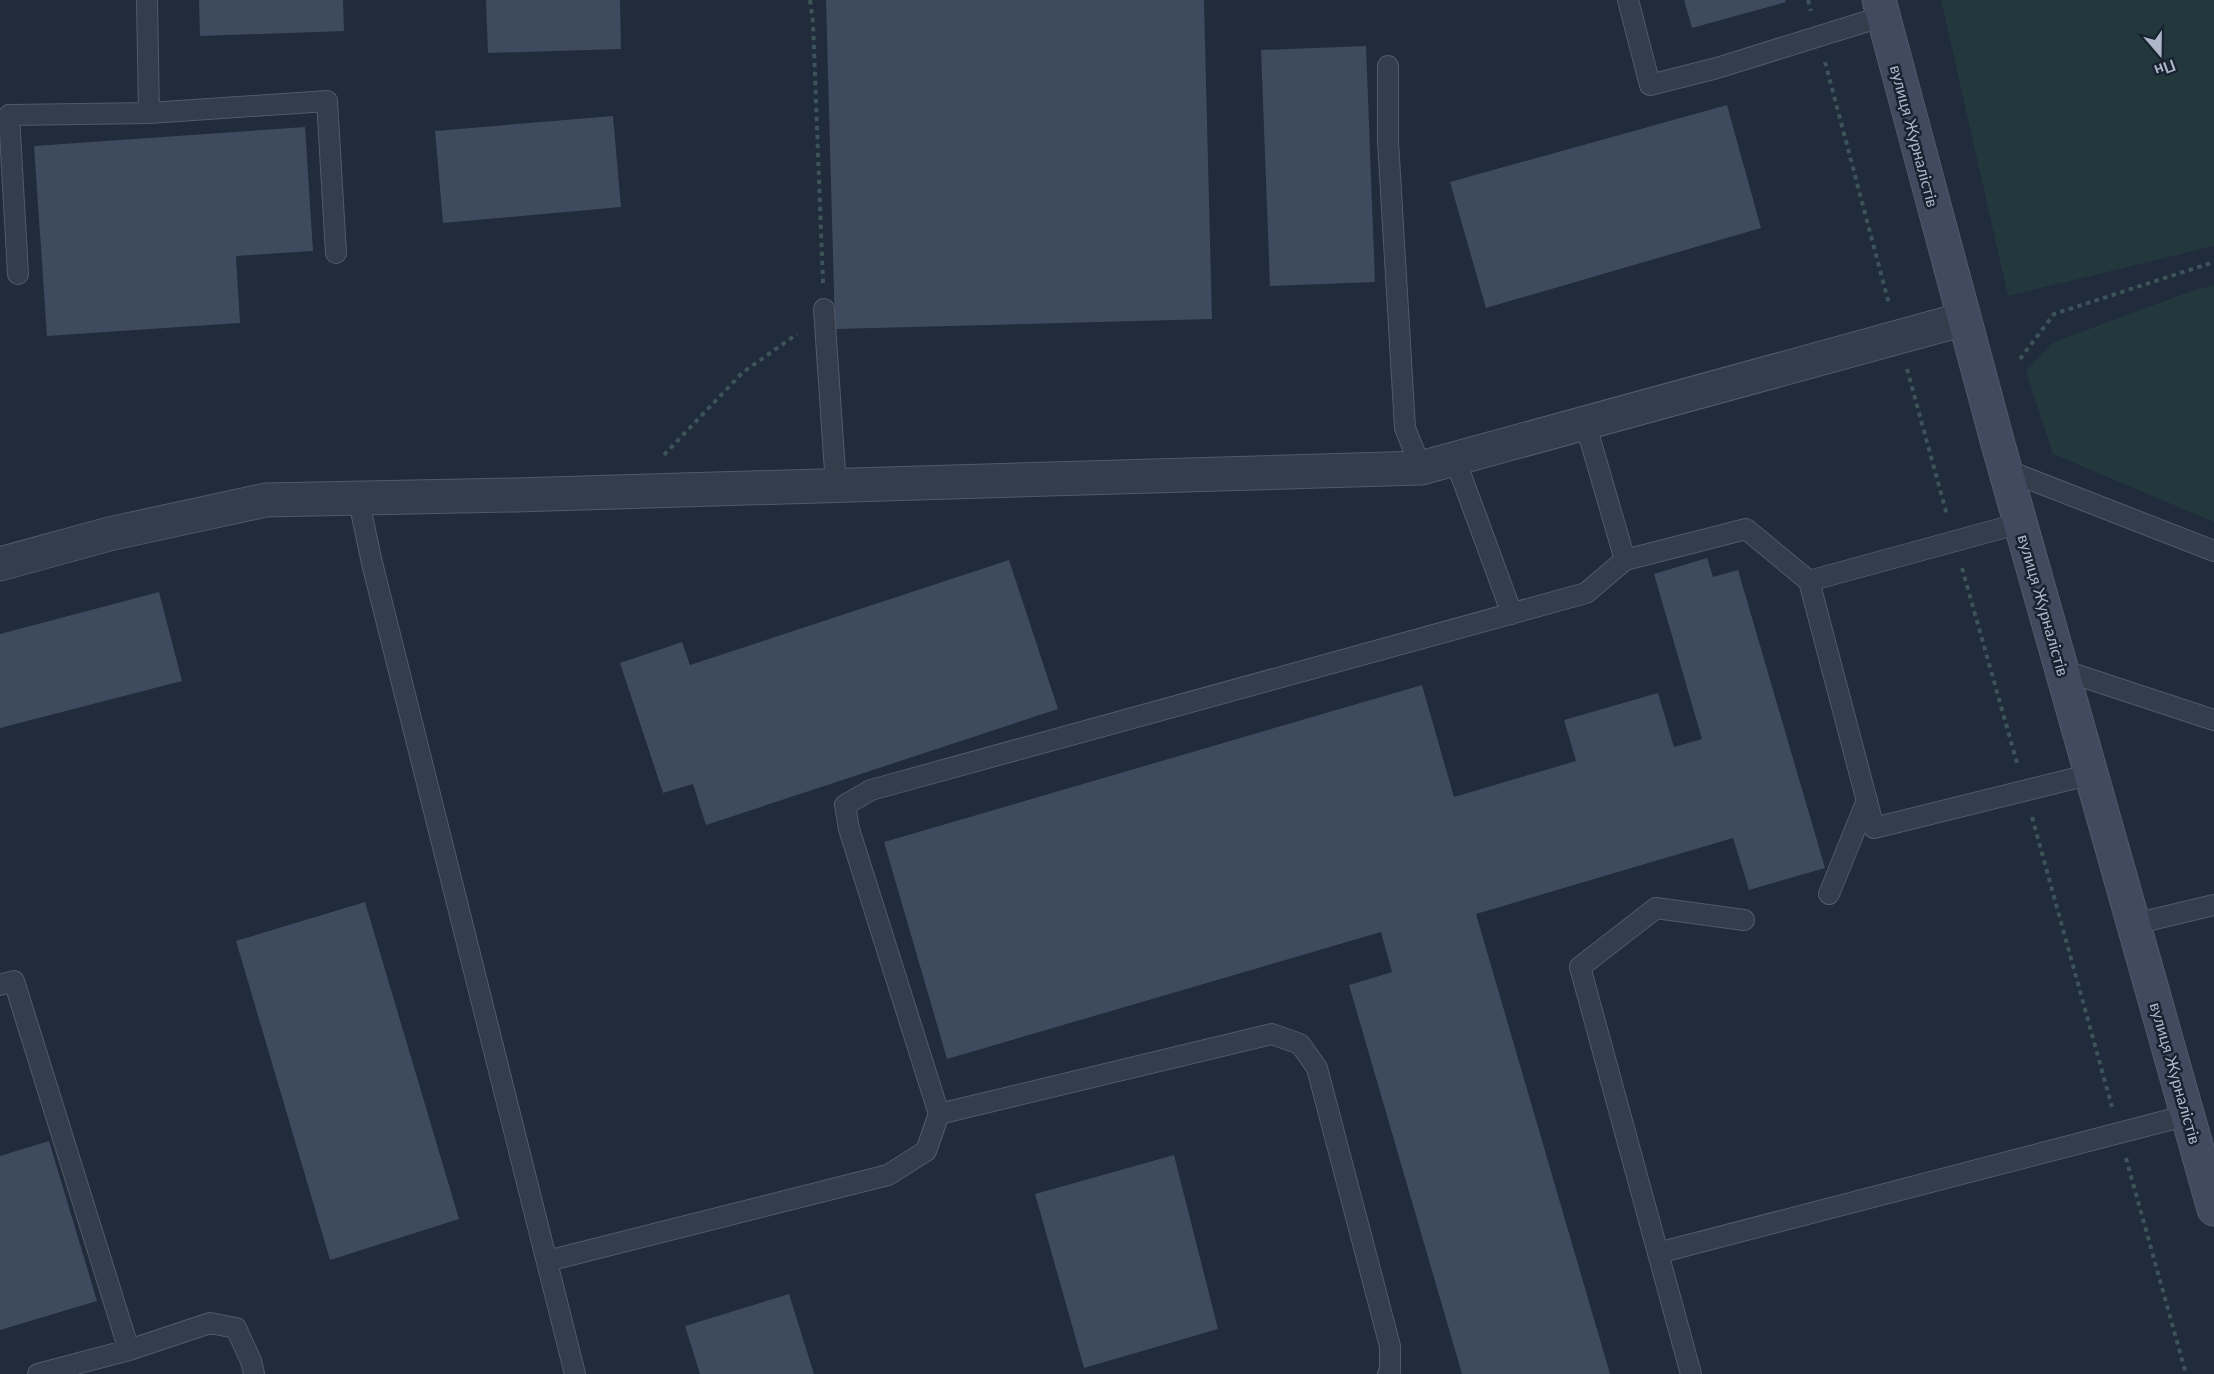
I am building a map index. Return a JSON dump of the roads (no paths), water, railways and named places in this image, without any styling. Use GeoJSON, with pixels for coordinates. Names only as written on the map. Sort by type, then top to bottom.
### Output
{"type":"FeatureCollection","features":[{"type":"Feature","properties":{"kind":"street","name":"вулиця Журналістів"},"geometry":{"type":"LineString","coordinates":[[1881,8],[1964,319],[2062,670],[2188,1115],[2212,1189]]}},
{"type":"Feature","properties":{"kind":"street"},"geometry":{"type":"LineString","coordinates":[[0,564],[109,534],[266,500],[631,492],[1421,468],[1964,319]]}},
{"type":"Feature","properties":{"kind":"lane"},"geometry":{"type":"LineString","coordinates":[[147,0],[149,113]]}},
{"type":"Feature","properties":{"kind":"lane"},"geometry":{"type":"LineString","coordinates":[[1628,0],[1650,85],[1717,68],[1818,35],[1881,8]]}},
{"type":"Feature","properties":{"kind":"lane"},"geometry":{"type":"LineString","coordinates":[[1388,66],[1388,141],[1405,428],[1421,468]]}},
{"type":"Feature","properties":{"kind":"lane"},"geometry":{"type":"LineString","coordinates":[[18,274],[9,115],[149,113],[327,101],[336,253]]}},
{"type":"Feature","properties":{"kind":"lane"},"geometry":{"type":"LineString","coordinates":[[824,309],[836,486]]}},
{"type":"Feature","properties":{"kind":"lane"},"geometry":{"type":"LineString","coordinates":[[1585,422],[1625,560]]}},
{"type":"Feature","properties":{"kind":"lane"},"geometry":{"type":"LineString","coordinates":[[1455,459],[1512,614]]}},
{"type":"Feature","properties":{"kind":"lane"},"geometry":{"type":"LineString","coordinates":[[2006,470],[2214,551]]}},
{"type":"Feature","properties":{"kind":"lane"},"geometry":{"type":"LineString","coordinates":[[358,497],[372,563],[575,1374]]}},
{"type":"Feature","properties":{"kind":"lane"},"geometry":{"type":"LineString","coordinates":[[1809,581],[2021,523]]}},
{"type":"Feature","properties":{"kind":"lane"},"geometry":{"type":"LineString","coordinates":[[548,1261],[888,1175],[926,1151],[939,1114],[849,829],[845,805],[871,790],[1586,594],[1625,560],[1746,529],[1809,581],[1874,828],[2092,774]]}},
{"type":"Feature","properties":{"kind":"lane"},"geometry":{"type":"LineString","coordinates":[[2062,670],[2214,720]]}},
{"type":"Feature","properties":{"kind":"lane"},"geometry":{"type":"LineString","coordinates":[[1828,894],[1867,800]]}},
{"type":"Feature","properties":{"kind":"lane"},"geometry":{"type":"LineString","coordinates":[[2134,924],[2214,904]]}},
{"type":"Feature","properties":{"kind":"lane"},"geometry":{"type":"LineString","coordinates":[[1691,1374],[1580,967],[1656,908],[1744,920]]}},
{"type":"Feature","properties":{"kind":"lane"},"geometry":{"type":"LineString","coordinates":[[0,985],[14,981],[129,1350]]}},
{"type":"Feature","properties":{"kind":"lane"},"geometry":{"type":"LineString","coordinates":[[939,1114],[1272,1034],[1300,1044],[1317,1068],[1390,1346],[1390,1372],[1388,1374]]}},
{"type":"Feature","properties":{"kind":"lane"},"geometry":{"type":"LineString","coordinates":[[1658,1253],[2188,1115]]}},
{"type":"Feature","properties":{"kind":"lane"},"geometry":{"type":"LineString","coordinates":[[38,1374],[129,1350],[210,1323],[236,1328],[251,1361],[254,1374]]}}]}
